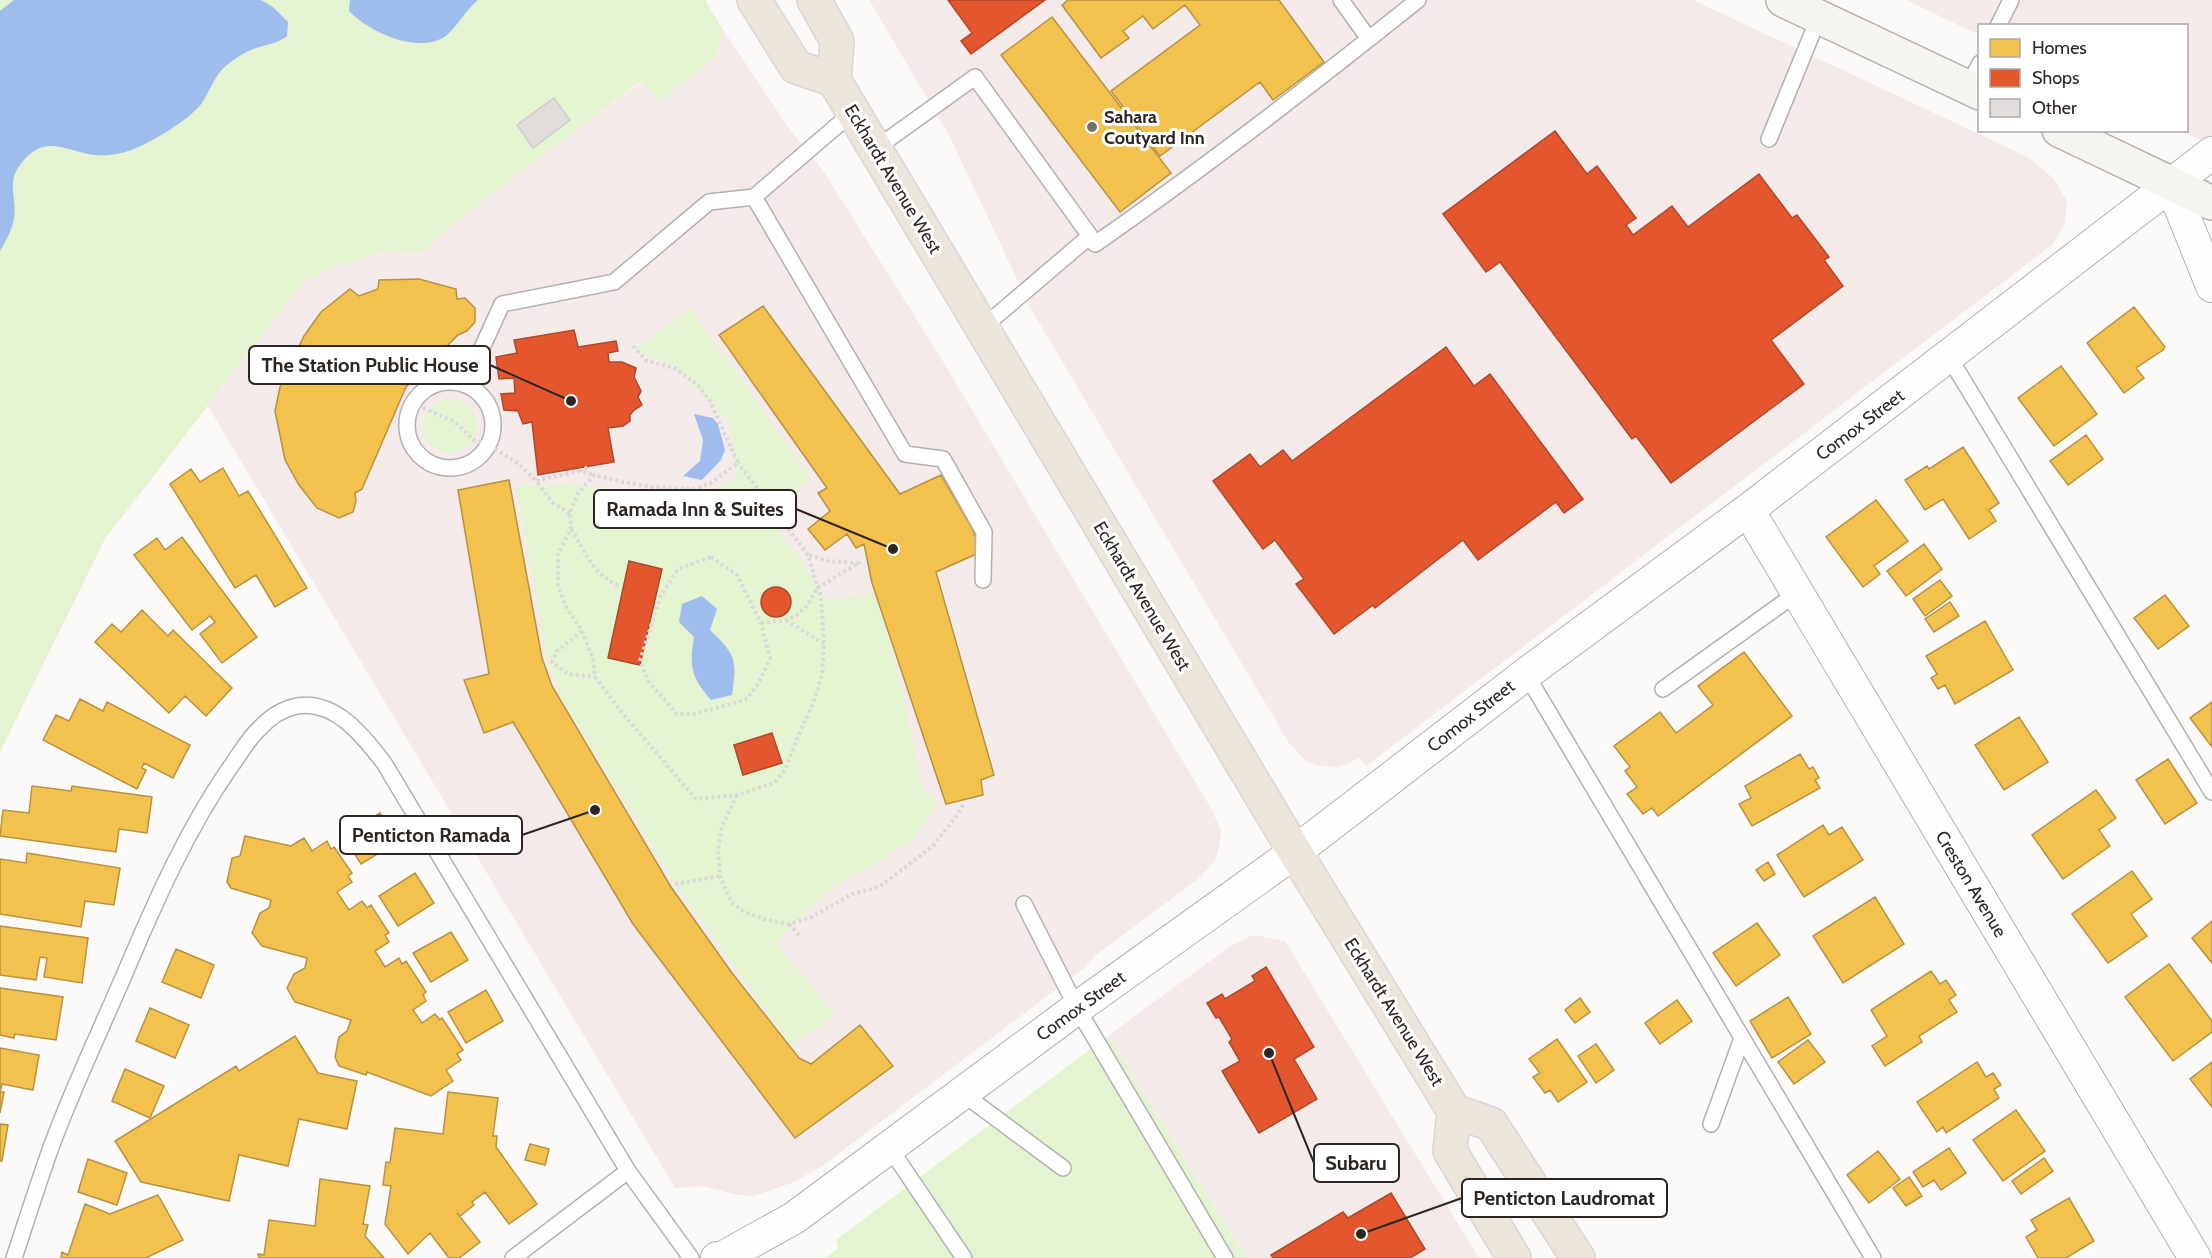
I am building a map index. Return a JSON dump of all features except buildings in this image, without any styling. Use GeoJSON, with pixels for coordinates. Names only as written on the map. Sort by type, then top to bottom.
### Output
{"type":"FeatureCollection","features":[{"type":"Feature","properties":{"kind":"highway"},"geometry":{"type":"LineString","coordinates":[[754,0],[796,67],[834,80],[837,41],[814,0]]}},
{"type":"Feature","properties":{"kind":"highway","name":"Eckhardt Avenue West"},"geometry":{"type":"LineString","coordinates":[[834,80],[1295,852],[1454,1111]]}},
{"type":"Feature","properties":{"kind":"highway"},"geometry":{"type":"LineString","coordinates":[[1514,1258],[1450,1151],[1454,1111],[1491,1124],[1578,1258]]}},
{"type":"Feature","properties":{"kind":"main road"},"geometry":{"type":"LineString","coordinates":[[1783,0],[1976,81]]}},
{"type":"Feature","properties":{"kind":"main road"},"geometry":{"type":"LineString","coordinates":[[2063,132],[2212,203]]}},
{"type":"Feature","properties":{"kind":"street","name":"Comox Street"},"geometry":{"type":"LineString","coordinates":[[717,1258],[722,1258],[794,1218],[1077,1008],[1295,852],[1526,674],[1748,510],[1949,357],[2212,153]]}},
{"type":"Feature","properties":{"kind":"street"},"geometry":{"type":"LineString","coordinates":[[2171,184],[2212,286]]}},
{"type":"Feature","properties":{"kind":"street","name":"Creston Avenue"},"geometry":{"type":"LineString","coordinates":[[1748,510],[2195,1258]]}},
{"type":"Feature","properties":{"kind":"lane"},"geometry":{"type":"LineString","coordinates":[[1341,0],[1369,39]]}},
{"type":"Feature","properties":{"kind":"lane"},"geometry":{"type":"LineString","coordinates":[[875,149],[975,77],[1095,244],[1163,197],[1418,0]]}},
{"type":"Feature","properties":{"kind":"lane"},"geometry":{"type":"LineString","coordinates":[[1999,24],[2011,0]]}},
{"type":"Feature","properties":{"kind":"lane"},"geometry":{"type":"LineString","coordinates":[[1769,139],[1819,17]]}},
{"type":"Feature","properties":{"kind":"lane"},"geometry":{"type":"LineString","coordinates":[[465,385],[502,304],[614,282],[709,202],[754,197],[853,112]]}},
{"type":"Feature","properties":{"kind":"lane"},"geometry":{"type":"LineString","coordinates":[[754,197],[905,454],[943,459],[984,532],[983,580]]}},
{"type":"Feature","properties":{"kind":"lane"},"geometry":{"type":"LineString","coordinates":[[982,328],[1090,236]]}},
{"type":"Feature","properties":{"kind":"lane"},"geometry":{"type":"LineString","coordinates":[[1949,357],[2212,792]]}},
{"type":"Feature","properties":{"kind":"lane"},"geometry":{"type":"LineString","coordinates":[[457,381],[476,389],[489,405],[494,425],[489,445],[478,459],[462,467],[443,469],[427,462],[413,449],[406,426],[412,403],[424,390],[439,382],[457,381]]}},
{"type":"Feature","properties":{"kind":"lane"},"geometry":{"type":"LineString","coordinates":[[1663,689],[1797,593]]}},
{"type":"Feature","properties":{"kind":"lane"},"geometry":{"type":"LineString","coordinates":[[1526,674],[1873,1258]]}},
{"type":"Feature","properties":{"kind":"lane"},"geometry":{"type":"LineString","coordinates":[[14,1258],[53,1141],[159,893],[212,794],[248,742],[272,717],[298,706],[323,710],[347,722],[365,738],[384,763],[628,1172],[692,1258]]}},
{"type":"Feature","properties":{"kind":"lane"},"geometry":{"type":"LineString","coordinates":[[1024,904],[1077,1008],[1225,1258]]}},
{"type":"Feature","properties":{"kind":"lane"},"geometry":{"type":"LineString","coordinates":[[1711,1124],[1742,1038]]}},
{"type":"Feature","properties":{"kind":"lane"},"geometry":{"type":"LineString","coordinates":[[962,1093],[1063,1168]]}},
{"type":"Feature","properties":{"kind":"lane"},"geometry":{"type":"LineString","coordinates":[[890,1147],[964,1258]]}},
{"type":"Feature","properties":{"kind":"lane"},"geometry":{"type":"LineString","coordinates":[[513,1258],[628,1172]]}},
{"type":"Feature","properties":{"kind":"path"},"geometry":{"type":"LineString","coordinates":[[572,529],[558,554],[558,586],[566,607],[582,632],[593,659],[596,677],[624,715],[696,799],[737,795],[774,783],[785,770],[813,704],[822,674],[824,644],[821,597],[808,555],[738,463],[710,401],[697,384],[674,368],[647,361],[633,346]]}},
{"type":"Feature","properties":{"kind":"path"},"geometry":{"type":"LineString","coordinates":[[412,403],[455,422],[474,440],[489,445],[519,464],[553,503],[570,513]]}},
{"type":"Feature","properties":{"kind":"path"},"geometry":{"type":"LineString","coordinates":[[578,471],[652,487],[695,489],[711,483],[738,463]]}},
{"type":"Feature","properties":{"kind":"path"},"geometry":{"type":"LineString","coordinates":[[536,481],[578,471],[589,466]]}},
{"type":"Feature","properties":{"kind":"path"},"geometry":{"type":"LineString","coordinates":[[594,475],[578,493],[570,513],[572,529],[588,560],[606,580],[618,585]]}},
{"type":"Feature","properties":{"kind":"path"},"geometry":{"type":"LineString","coordinates":[[761,623],[785,620],[797,615],[807,606],[818,588],[859,563],[827,561],[808,555]]}},
{"type":"Feature","properties":{"kind":"path"},"geometry":{"type":"LineString","coordinates":[[711,557],[737,575],[761,623],[770,658],[757,686],[745,700],[694,714],[677,714],[649,682],[640,661],[660,597],[678,568],[711,557]]}},
{"type":"Feature","properties":{"kind":"path"},"geometry":{"type":"LineString","coordinates":[[785,620],[824,644]]}},
{"type":"Feature","properties":{"kind":"path"},"geometry":{"type":"LineString","coordinates":[[582,632],[557,651],[552,662],[568,674],[596,677]]}},
{"type":"Feature","properties":{"kind":"path"},"geometry":{"type":"LineString","coordinates":[[737,795],[722,826],[718,850],[720,876],[731,902],[744,912],[789,924],[812,917],[852,894],[879,887],[933,846],[963,805]]}},
{"type":"Feature","properties":{"kind":"path"},"geometry":{"type":"LineString","coordinates":[[675,884],[720,876]]}},
{"type":"Feature","properties":{"kind":"path"},"geometry":{"type":"LineString","coordinates":[[789,924],[800,936]]}},
{"type":"Feature","properties":{"kind":"shaded area"},"geometry":{"type":"Polygon","coordinates":[[[869,0],[1693,0],[2028,157],[2054,179],[2067,201],[2065,222],[2053,244],[1366,766],[1359,757],[1348,764],[1336,767],[1320,766],[1307,762],[1289,743],[1032,311],[948,133],[869,0]]]}},
{"type":"Feature","properties":{"kind":"shaded area"},"geometry":{"type":"Polygon","coordinates":[[[1906,0],[2212,0],[2212,145],[2183,132],[2188,132],[2188,24],[1978,24],[1978,35],[1906,0]]]}},
{"type":"Feature","properties":{"kind":"shaded area"},"geometry":{"type":"Polygon","coordinates":[[[724,31],[788,127],[824,172],[941,358],[1211,808],[1221,831],[1215,861],[1197,880],[1096,955],[1086,967],[822,1166],[794,1182],[754,1196],[738,1195],[702,1186],[675,1188],[208,406],[302,284],[336,266],[386,251],[423,253],[454,223],[642,81],[661,100],[715,59],[724,31]]]}},
{"type":"Feature","properties":{"kind":"shaded area"},"geometry":{"type":"Polygon","coordinates":[[[1253,935],[1285,941],[1479,1258],[1246,1258],[1108,1036],[1229,947],[1253,935]]]}},
{"type":"Feature","properties":{"kind":"green space"},"geometry":{"type":"Polygon","coordinates":[[[0,0],[705,0],[724,31],[715,59],[661,100],[641,81],[455,223],[423,253],[386,251],[336,266],[302,284],[105,539],[0,752],[0,0]]]}},
{"type":"Feature","properties":{"kind":"green space"},"geometry":{"type":"Polygon","coordinates":[[[690,308],[812,479],[799,488],[793,522],[777,532],[800,557],[827,600],[877,592],[903,693],[923,791],[939,803],[911,842],[826,892],[776,943],[836,1016],[791,1045],[675,884],[558,693],[545,648],[516,486],[575,483],[621,496],[676,492],[704,496],[736,478],[729,422],[673,365],[646,355],[636,348],[690,308]]]}},
{"type":"Feature","properties":{"kind":"green space"},"geometry":{"type":"Polygon","coordinates":[[[445,399],[455,399],[465,403],[473,411],[477,426],[473,441],[465,449],[455,453],[445,453],[435,449],[427,441],[423,431],[423,421],[427,411],[435,403],[445,399]]]}},
{"type":"Feature","properties":{"kind":"green space"},"geometry":{"type":"Polygon","coordinates":[[[1108,1036],[1246,1258],[825,1258],[838,1248],[836,1240],[1108,1036]]]}},
{"type":"Feature","properties":{"kind":"water"},"geometry":{"type":"Polygon","coordinates":[[[14,0],[261,0],[273,7],[288,22],[287,36],[248,51],[231,62],[219,73],[196,110],[177,125],[141,146],[108,155],[94,155],[56,146],[40,148],[31,153],[14,176],[14,218],[0,251],[0,11],[14,0]]]}},
{"type":"Feature","properties":{"kind":"water"},"geometry":{"type":"Polygon","coordinates":[[[350,0],[478,0],[447,35],[436,41],[423,43],[395,39],[369,27],[349,11],[350,0]]]}},
{"type":"Feature","properties":{"kind":"water"},"geometry":{"type":"Polygon","coordinates":[[[694,414],[713,418],[718,424],[725,450],[721,460],[702,480],[683,476],[700,461],[703,440],[694,414]]]}},
{"type":"Feature","properties":{"kind":"water"},"geometry":{"type":"Polygon","coordinates":[[[702,596],[717,609],[710,630],[730,652],[734,665],[732,695],[711,700],[699,685],[693,671],[694,637],[679,622],[682,604],[702,596]]]}},
{"type":"Feature","properties":{"kind":"place","name":"Sahara Coutyard Inn"},"geometry":{"type":"Point","coordinates":[1092,127]}},
{"type":"Feature","properties":{"kind":"place","name":"The Station Public House"},"geometry":{"type":"Point","coordinates":[571,401]}},
{"type":"Feature","properties":{"kind":"place","name":"Ramada Inn & Suites"},"geometry":{"type":"Point","coordinates":[893,549]}},
{"type":"Feature","properties":{"kind":"place","name":"Penticton Ramada"},"geometry":{"type":"Point","coordinates":[595,810]}},
{"type":"Feature","properties":{"kind":"place","name":"Subaru"},"geometry":{"type":"Point","coordinates":[1269,1053]}},
{"type":"Feature","properties":{"kind":"place","name":"Penticton Laudromat"},"geometry":{"type":"Point","coordinates":[1361,1234]}}]}
